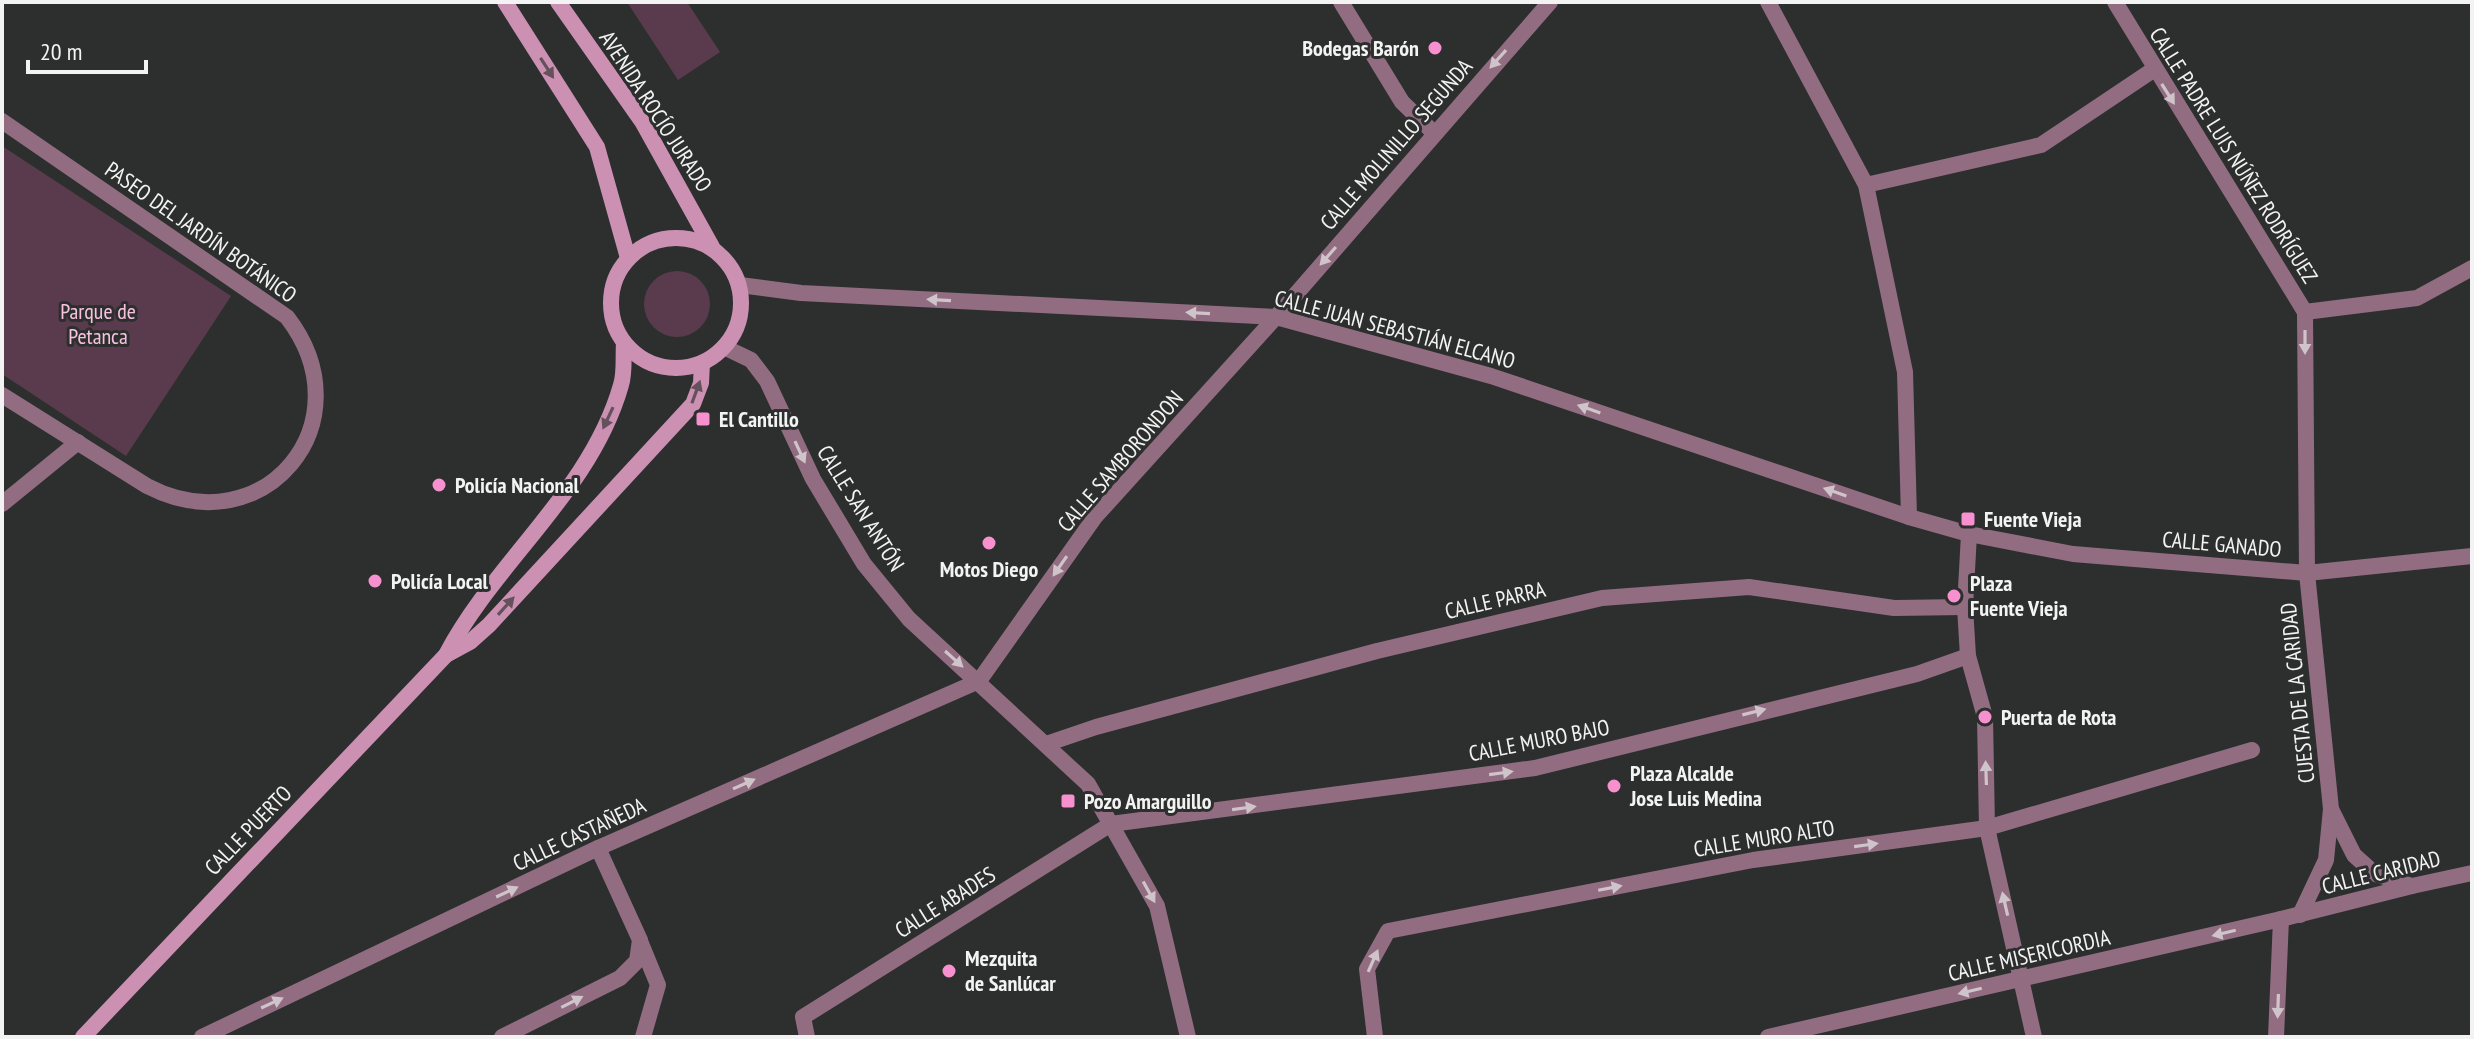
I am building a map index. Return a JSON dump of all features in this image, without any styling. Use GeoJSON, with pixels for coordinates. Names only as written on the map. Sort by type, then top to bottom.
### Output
{"type":"FeatureCollection","features":[{"type":"Feature","properties":{"kind":"main road"},"geometry":{"type":"LineString","coordinates":[[505,2],[597,147],[628,258]]}},
{"type":"Feature","properties":{"kind":"main road","name":"AVENIDA ROCÍO JURADO"},"geometry":{"type":"LineString","coordinates":[[558,2],[643,123],[712,247]]}},
{"type":"Feature","properties":{"kind":"main road"},"geometry":{"type":"LineString","coordinates":[[668,238],[695,240],[712,247],[733,270],[740,285],[741,307],[736,328],[724,347],[702,363],[680,368],[659,367],[639,357],[624,343],[611,309],[611,290],[628,258],[642,246],[668,238]]}},
{"type":"Feature","properties":{"kind":"main road","name":"CALLE PUERTO"},"geometry":{"type":"LineString","coordinates":[[83,1037],[446,655],[465,618],[564,494],[608,421],[622,383],[624,343]]}},
{"type":"Feature","properties":{"kind":"main road","name":"CALLE PUERTO"},"geometry":{"type":"LineString","coordinates":[[446,655],[470,642],[489,625],[693,404],[701,383],[702,363]]}},
{"type":"Feature","properties":{"kind":"street"},"geometry":{"type":"LineString","coordinates":[[1341,2],[1402,102],[1434,133]]}},
{"type":"Feature","properties":{"kind":"street","name":"CALLE MOLINILLO SEGUNDA"},"geometry":{"type":"LineString","coordinates":[[1276,317],[1550,2]]}},
{"type":"Feature","properties":{"kind":"street"},"geometry":{"type":"LineString","coordinates":[[1768,2],[1866,185],[1905,372],[1909,517]]}},
{"type":"Feature","properties":{"kind":"street","name":"CALLE PADRE LUIS NÚÑEZ RODRÍGUEZ"},"geometry":{"type":"LineString","coordinates":[[2115,2],[2153,70],[2305,312],[2307,573]]}},
{"type":"Feature","properties":{"kind":"street"},"geometry":{"type":"LineString","coordinates":[[1866,185],[2041,145],[2153,70]]}},
{"type":"Feature","properties":{"kind":"street","name":"PASEO DEL JARDÍN BOTÁNICO"},"geometry":{"type":"LineString","coordinates":[[2,121],[271,303],[300,334],[316,373],[315,416],[299,455],[268,485],[229,502],[186,502],[166,496],[2,395]]}},
{"type":"Feature","properties":{"kind":"street"},"geometry":{"type":"LineString","coordinates":[[2305,312],[2417,298],[2472,268]]}},
{"type":"Feature","properties":{"kind":"street","name":"CALLE JUAN SEBASTIÁN ELCANO"},"geometry":{"type":"LineString","coordinates":[[740,285],[801,293],[1276,317],[1491,376],[1909,517],[1969,534]]}},
{"type":"Feature","properties":{"kind":"street","name":"CALLE SAMBORONDON"},"geometry":{"type":"LineString","coordinates":[[979,681],[1095,517],[1276,317]]}},
{"type":"Feature","properties":{"kind":"street","name":"CALLE SAN ANTÓN"},"geometry":{"type":"LineString","coordinates":[[724,347],[751,360],[767,381],[813,479],[864,564],[909,619],[1088,784],[1157,906],[1188,1037]]}},
{"type":"Feature","properties":{"kind":"street"},"geometry":{"type":"LineString","coordinates":[[2,504],[78,442]]}},
{"type":"Feature","properties":{"kind":"street"},"geometry":{"type":"LineString","coordinates":[[1969,534],[1965,607],[1968,656],[1985,717],[1987,828],[2034,1037]]}},
{"type":"Feature","properties":{"kind":"street","name":"CALLE GANADO"},"geometry":{"type":"LineString","coordinates":[[1969,534],[2073,554],[2307,573],[2472,556]]}},
{"type":"Feature","properties":{"kind":"street","name":"CUESTA DE LA CARIDAD"},"geometry":{"type":"LineString","coordinates":[[2300,915],[2326,860],[2331,809],[2307,573]]}},
{"type":"Feature","properties":{"kind":"street","name":"CALLE PARRA"},"geometry":{"type":"LineString","coordinates":[[1046,744],[1096,727],[1377,651],[1602,598],[1749,587],[1894,608],[1965,607]]}},
{"type":"Feature","properties":{"kind":"street","name":"CALLE MURO BAJO"},"geometry":{"type":"LineString","coordinates":[[1111,824],[1535,768],[1917,674],[1968,656]]}},
{"type":"Feature","properties":{"kind":"street","name":"CALLE CASTAÑEDA"},"geometry":{"type":"LineString","coordinates":[[202,1037],[598,848],[979,681]]}},
{"type":"Feature","properties":{"kind":"street","name":"CALLE MURO ALTO"},"geometry":{"type":"LineString","coordinates":[[1375,1037],[1367,969],[1388,931],[1753,860],[1987,828],[2252,750]]}},
{"type":"Feature","properties":{"kind":"street","name":"CUESTA DE LA CARIDAD"},"geometry":{"type":"LineString","coordinates":[[2331,809],[2354,855],[2375,874],[2412,886]]}},
{"type":"Feature","properties":{"kind":"street","name":"CALLE ABADES"},"geometry":{"type":"LineString","coordinates":[[807,1037],[803,1017],[1111,824]]}},
{"type":"Feature","properties":{"kind":"street"},"geometry":{"type":"LineString","coordinates":[[598,848],[658,985],[643,1037]]}},
{"type":"Feature","properties":{"kind":"street","name":"CALLE CARIDAD"},"geometry":{"type":"LineString","coordinates":[[2300,915],[2472,873]]}},
{"type":"Feature","properties":{"kind":"street","name":"CALLE MISERICORDIA"},"geometry":{"type":"LineString","coordinates":[[1768,1037],[1800,1033],[2300,915]]}},
{"type":"Feature","properties":{"kind":"street"},"geometry":{"type":"LineString","coordinates":[[2276,1037],[2281,919]]}},
{"type":"Feature","properties":{"kind":"street"},"geometry":{"type":"LineString","coordinates":[[502,1037],[620,978],[637,961],[640,940]]}},
{"type":"Feature","properties":{"kind":"green space"},"geometry":{"type":"Polygon","coordinates":[[[627,2],[687,2],[720,52],[678,80],[627,2]]]}},
{"type":"Feature","properties":{"kind":"green space","name":"Parque de Petanca"},"geometry":{"type":"Polygon","coordinates":[[[2,146],[231,296],[126,456],[2,374],[2,146]]]}},
{"type":"Feature","properties":{"kind":"green space"},"geometry":{"type":"Polygon","coordinates":[[[670,271],[684,271],[696,276],[705,285],[710,304],[708,317],[701,328],[684,337],[670,337],[658,332],[649,323],[644,311],[644,297],[649,285],[658,276],[670,271]]]}},
{"type":"Feature","properties":{"kind":"place","name":"Bodegas Barón"},"geometry":{"type":"Point","coordinates":[1435,48]}},
{"type":"Feature","properties":{"kind":"place","name":"El Cantillo"},"geometry":{"type":"Point","coordinates":[703,419]}},
{"type":"Feature","properties":{"kind":"place","name":"Policía Nacional"},"geometry":{"type":"Point","coordinates":[439,485]}},
{"type":"Feature","properties":{"kind":"place","name":"Fuente Vieja"},"geometry":{"type":"Point","coordinates":[1968,519]}},
{"type":"Feature","properties":{"kind":"place","name":"Motos Diego"},"geometry":{"type":"Point","coordinates":[989,543]}},
{"type":"Feature","properties":{"kind":"place","name":"Policía Local"},"geometry":{"type":"Point","coordinates":[375,581]}},
{"type":"Feature","properties":{"kind":"place","name":"Plaza Fuente Vieja"},"geometry":{"type":"Point","coordinates":[1954,596]}},
{"type":"Feature","properties":{"kind":"place","name":"Puerta de Rota"},"geometry":{"type":"Point","coordinates":[1985,717]}},
{"type":"Feature","properties":{"kind":"place","name":"Plaza Alcalde Jose Luis Medina"},"geometry":{"type":"Point","coordinates":[1614,786]}},
{"type":"Feature","properties":{"kind":"place","name":"Pozo Amarguillo"},"geometry":{"type":"Point","coordinates":[1068,801]}},
{"type":"Feature","properties":{"kind":"place","name":"Mezquita de Sanlúcar"},"geometry":{"type":"Point","coordinates":[949,971]}}]}
